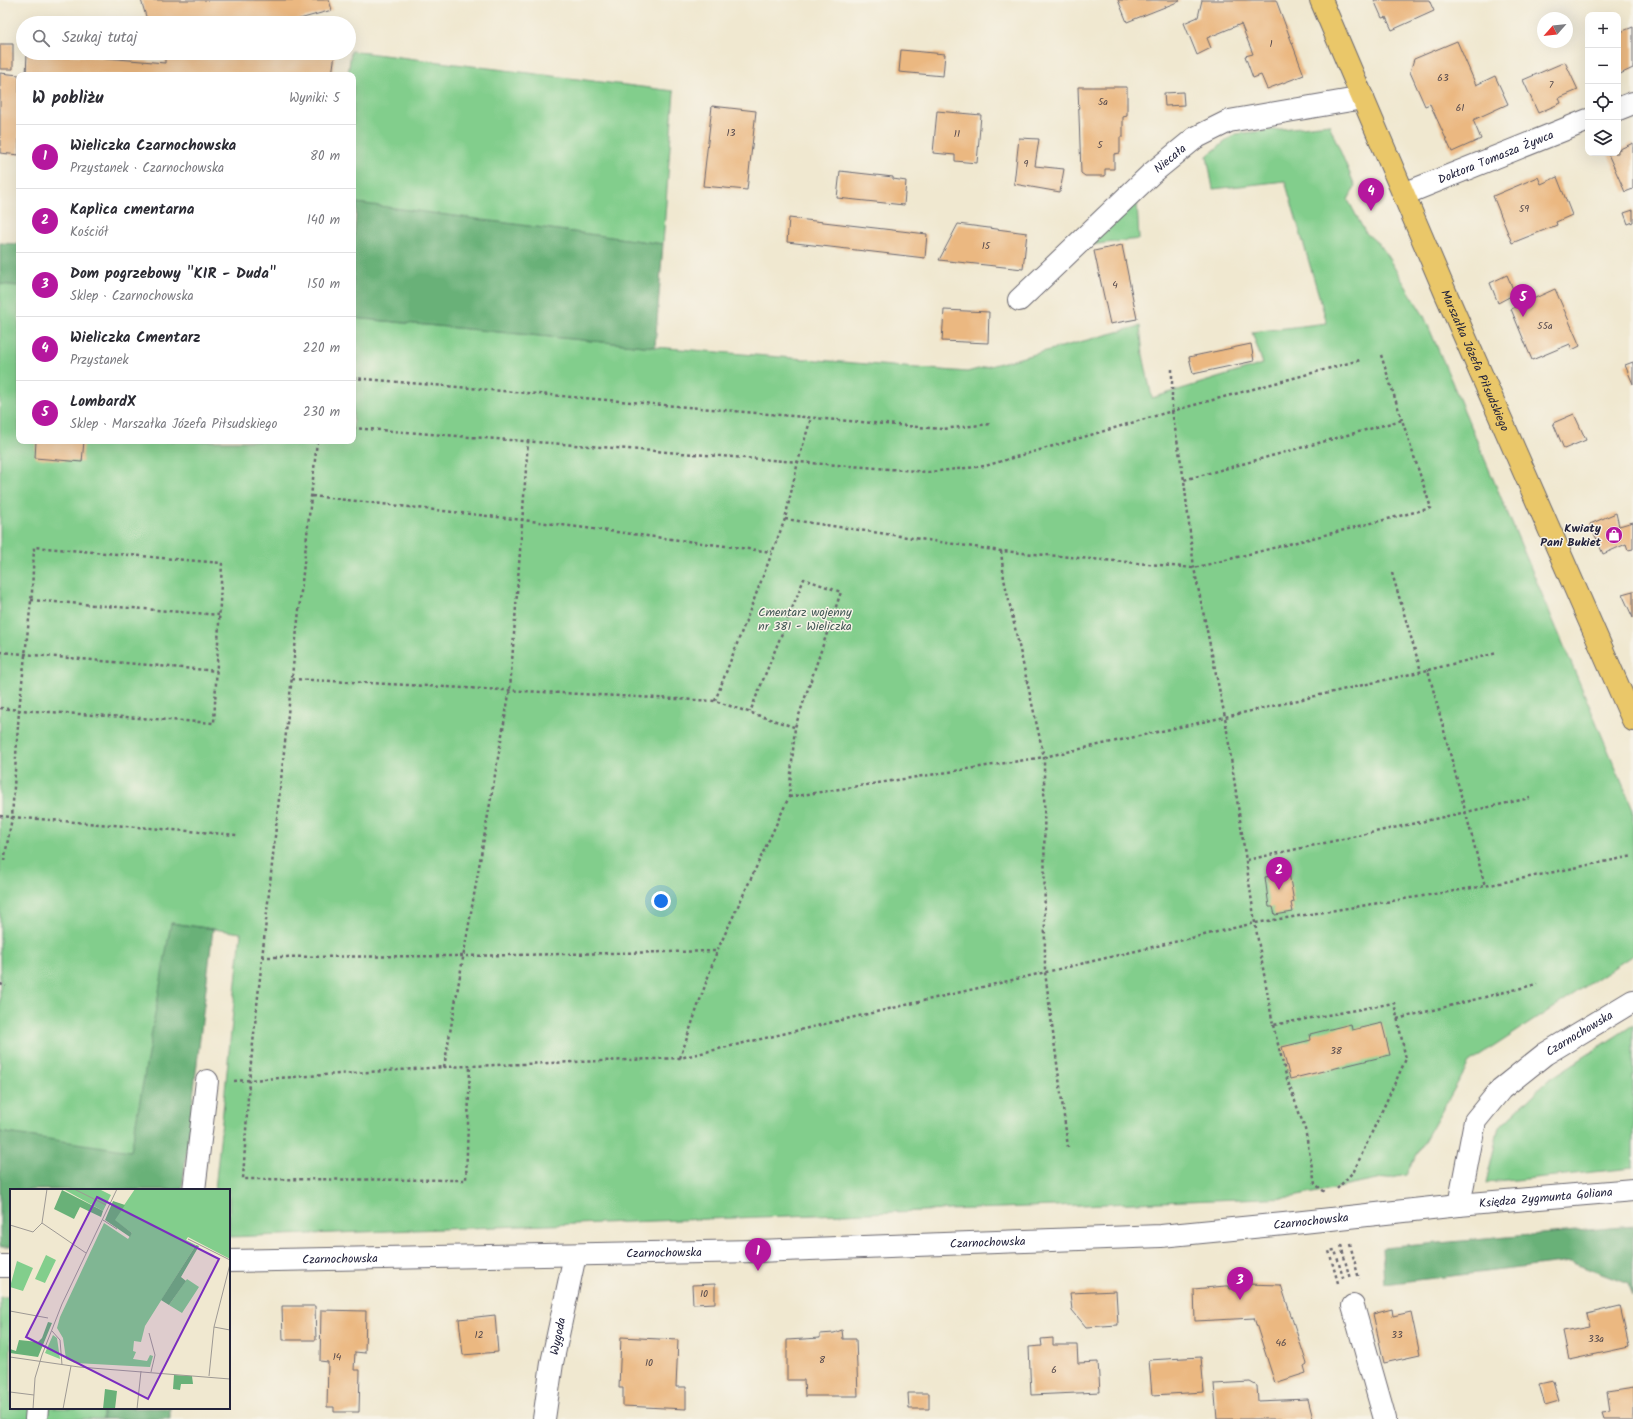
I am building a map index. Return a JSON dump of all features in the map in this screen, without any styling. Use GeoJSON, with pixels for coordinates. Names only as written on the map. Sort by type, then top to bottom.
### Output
{"type":"FeatureCollection","features":[{"type":"Feature","properties":{"kind":"main road","name":"Marszałka Józefa Piłsudskiego"},"geometry":{"type":"LineString","coordinates":[[1321,0],[1633,720]]}},
{"type":"Feature","properties":{"kind":"street","name":"Niecała"},"geometry":{"type":"LineString","coordinates":[[1019,300],[1151,174],[1195,138],[1229,121],[1363,98]]}},
{"type":"Feature","properties":{"kind":"street"},"geometry":{"type":"LineString","coordinates":[[1621,108],[1633,103]]}},
{"type":"Feature","properties":{"kind":"street","name":"Doktora Tomasza Żywca"},"geometry":{"type":"LineString","coordinates":[[1404,194],[1585,121]]}},
{"type":"Feature","properties":{"kind":"street","name":"Czarnochowska"},"geometry":{"type":"LineString","coordinates":[[230,1261],[808,1249],[1162,1236],[1459,1205],[1475,1121],[1501,1089],[1545,1054],[1633,1001]]}},
{"type":"Feature","properties":{"kind":"street"},"geometry":{"type":"LineString","coordinates":[[194,1189],[208,1081]]}},
{"type":"Feature","properties":{"kind":"street","name":"Księdza Zygmunta Goliana"},"geometry":{"type":"LineString","coordinates":[[1459,1205],[1633,1190]]}},
{"type":"Feature","properties":{"kind":"street","name":"Wygoda"},"geometry":{"type":"LineString","coordinates":[[544,1419],[552,1363],[575,1255]]}},
{"type":"Feature","properties":{"kind":"street"},"geometry":{"type":"LineString","coordinates":[[1349,1297],[1385,1419]]}},
{"type":"Feature","properties":{"kind":"street"},"geometry":{"type":"LineString","coordinates":[[36,1419],[37,1409]]}},
{"type":"Feature","properties":{"kind":"path"},"geometry":{"type":"LineString","coordinates":[[785,519],[1000,550],[1194,568],[1431,508],[1381,355]]}},
{"type":"Feature","properties":{"kind":"path"},"geometry":{"type":"LineString","coordinates":[[356,428],[929,472],[985,466],[1172,411],[1360,360]]}},
{"type":"Feature","properties":{"kind":"path"},"geometry":{"type":"LineString","coordinates":[[1172,369],[1172,411],[1184,480],[1194,568],[1225,717],[1255,923],[1273,1025],[1286,1080],[1305,1129],[1315,1184],[1330,1195]]}},
{"type":"Feature","properties":{"kind":"path"},"geometry":{"type":"LineString","coordinates":[[356,378],[942,429],[991,424]]}},
{"type":"Feature","properties":{"kind":"path"},"geometry":{"type":"LineString","coordinates":[[715,700],[785,519],[798,462],[811,418]]}},
{"type":"Feature","properties":{"kind":"path"},"geometry":{"type":"LineString","coordinates":[[1184,480],[1402,420]]}},
{"type":"Feature","properties":{"kind":"path"},"geometry":{"type":"LineString","coordinates":[[444,1067],[510,689],[528,441]]}},
{"type":"Feature","properties":{"kind":"path"},"geometry":{"type":"LineString","coordinates":[[317,444],[249,1081],[243,1179],[466,1180],[470,1066]]}},
{"type":"Feature","properties":{"kind":"path"},"geometry":{"type":"LineString","coordinates":[[312,496],[523,520],[772,552]]}},
{"type":"Feature","properties":{"kind":"path"},"geometry":{"type":"LineString","coordinates":[[0,708],[19,710],[214,724],[222,563],[34,547],[31,600],[19,710],[12,818],[4,861]]}},
{"type":"Feature","properties":{"kind":"path"},"geometry":{"type":"LineString","coordinates":[[1000,550],[1004,579],[1044,757],[1045,972],[1068,1147]]}},
{"type":"Feature","properties":{"kind":"path"},"geometry":{"type":"LineString","coordinates":[[1392,573],[1421,671]]}},
{"type":"Feature","properties":{"kind":"path"},"geometry":{"type":"LineString","coordinates":[[680,1058],[717,952],[789,798],[794,727],[841,592],[804,579],[750,712]]}},
{"type":"Feature","properties":{"kind":"path"},"geometry":{"type":"LineString","coordinates":[[31,600],[219,615]]}},
{"type":"Feature","properties":{"kind":"path"},"geometry":{"type":"LineString","coordinates":[[0,652],[217,671]]}},
{"type":"Feature","properties":{"kind":"path"},"geometry":{"type":"LineString","coordinates":[[789,798],[1044,757],[1225,717],[1497,653]]}},
{"type":"Feature","properties":{"kind":"path"},"geometry":{"type":"LineString","coordinates":[[1428,670],[1485,886]]}},
{"type":"Feature","properties":{"kind":"path"},"geometry":{"type":"LineString","coordinates":[[292,678],[715,700],[794,727]]}},
{"type":"Feature","properties":{"kind":"path"},"geometry":{"type":"LineString","coordinates":[[1247,860],[1530,798]]}},
{"type":"Feature","properties":{"kind":"path"},"geometry":{"type":"LineString","coordinates":[[0,816],[237,835]]}},
{"type":"Feature","properties":{"kind":"path"},"geometry":{"type":"LineString","coordinates":[[249,1081],[444,1067],[680,1058],[1255,923],[1485,886],[1633,856]]}},
{"type":"Feature","properties":{"kind":"path"},"geometry":{"type":"LineString","coordinates":[[262,957],[463,956],[717,952]]}},
{"type":"Feature","properties":{"kind":"path"},"geometry":{"type":"LineString","coordinates":[[0,984],[6,986]]}},
{"type":"Feature","properties":{"kind":"path"},"geometry":{"type":"LineString","coordinates":[[1398,1018],[1537,984]]}},
{"type":"Feature","properties":{"kind":"path"},"geometry":{"type":"LineString","coordinates":[[1273,1025],[1394,1003],[1406,1059],[1354,1171],[1341,1185]]}},
{"type":"Feature","properties":{"kind":"path"},"geometry":{"type":"LineString","coordinates":[[1350,1243],[1360,1280]]}},
{"type":"Feature","properties":{"kind":"path"},"geometry":{"type":"LineString","coordinates":[[1340,1244],[1350,1280]]}},
{"type":"Feature","properties":{"kind":"path"},"geometry":{"type":"LineString","coordinates":[[1335,1250],[1349,1297],[1343,1302],[1329,1251],[1335,1250]]}},
{"type":"Feature","properties":{"kind":"green space"},"geometry":{"type":"Polygon","coordinates":[[[356,52],[674,91],[663,244],[356,203],[356,72],[348,72],[350,60],[356,60],[356,52]]]}},
{"type":"Feature","properties":{"kind":"green space","name":"Cmentarz wojenny nr 381 - Wieliczka"},"geometry":{"type":"Polygon","coordinates":[[[1329,124],[1355,186],[1348,200],[1365,232],[1381,246],[1424,316],[1633,809],[1633,955],[1469,1063],[1406,1174],[1293,1197],[230,1237],[230,1189],[215,1189],[241,933],[172,923],[131,1152],[0,1132],[0,284],[16,286],[16,444],[356,444],[356,318],[655,347],[967,372],[1140,326],[1143,355],[1152,398],[1263,364],[1252,332],[1327,323],[1285,181],[1213,189],[1207,156],[1235,134],[1329,124]]]}},
{"type":"Feature","properties":{"kind":"green space"},"geometry":{"type":"Polygon","coordinates":[[[1137,202],[1139,239],[1090,245],[1137,202]]]}},
{"type":"Feature","properties":{"kind":"green space"},"geometry":{"type":"Polygon","coordinates":[[[357,203],[663,244],[655,347],[356,318],[357,203]]]}},
{"type":"Feature","properties":{"kind":"green space"},"geometry":{"type":"Polygon","coordinates":[[[0,243],[16,244],[16,286],[0,284],[0,243]]]}},
{"type":"Feature","properties":{"kind":"green space"},"geometry":{"type":"Polygon","coordinates":[[[171,923],[213,929],[182,1189],[10,1189],[10,1247],[0,1247],[0,1132],[131,1151],[171,923]]]}},
{"type":"Feature","properties":{"kind":"green space"},"geometry":{"type":"Polygon","coordinates":[[[1633,1025],[1633,1168],[1486,1183],[1499,1127],[1547,1081],[1633,1025]]]}},
{"type":"Feature","properties":{"kind":"green space"},"geometry":{"type":"Polygon","coordinates":[[[1633,1226],[1633,1296],[1628,1284],[1570,1262],[1384,1284],[1382,1248],[1633,1226]]]}},
{"type":"Feature","properties":{"kind":"green space"},"geometry":{"type":"Polygon","coordinates":[[[0,1297],[10,1297],[10,1409],[103,1409],[103,1419],[0,1419],[0,1297]]]}},
{"type":"Feature","properties":{"kind":"green space"},"geometry":{"type":"Polygon","coordinates":[[[103,1409],[170,1409],[170,1419],[103,1419],[103,1409]]]}},
{"type":"Feature","properties":{"kind":"building"},"geometry":{"type":"Polygon","coordinates":[[[141,0],[329,0],[332,10],[310,16],[146,16],[141,0]]]}},
{"type":"Feature","properties":{"kind":"building"},"geometry":{"type":"Polygon","coordinates":[[[1118,0],[1179,0],[1180,1],[1127,22],[1118,0]]]}},
{"type":"Feature","properties":{"kind":"building"},"geometry":{"type":"Polygon","coordinates":[[[1202,0],[1276,0],[1304,75],[1267,89],[1261,75],[1253,78],[1245,56],[1253,54],[1241,24],[1207,38],[1211,48],[1197,55],[1184,23],[1198,17],[1202,0]]]}},
{"type":"Feature","properties":{"kind":"building"},"geometry":{"type":"Polygon","coordinates":[[[1374,0],[1429,0],[1434,11],[1392,30],[1386,17],[1382,18],[1374,0]]]}},
{"type":"Feature","properties":{"kind":"building"},"geometry":{"type":"Polygon","coordinates":[[[1633,27],[1633,68],[1621,74],[1621,48],[1621,32],[1633,27]]]}},
{"type":"Feature","properties":{"kind":"building"},"geometry":{"type":"Polygon","coordinates":[[[1457,41],[1476,85],[1495,76],[1508,104],[1473,120],[1481,139],[1452,152],[1430,104],[1425,106],[1410,72],[1414,59],[1457,41]]]}},
{"type":"Feature","properties":{"kind":"building"},"geometry":{"type":"Polygon","coordinates":[[[0,44],[13,44],[13,69],[0,69],[0,44]]]}},
{"type":"Feature","properties":{"kind":"building"},"geometry":{"type":"Polygon","coordinates":[[[901,50],[945,54],[943,76],[899,72],[901,50]]]}},
{"type":"Feature","properties":{"kind":"building"},"geometry":{"type":"Polygon","coordinates":[[[27,60],[130,60],[165,63],[165,60],[334,60],[332,72],[26,72],[27,60]]]}},
{"type":"Feature","properties":{"kind":"building"},"geometry":{"type":"Polygon","coordinates":[[[1565,62],[1578,90],[1559,98],[1561,103],[1538,113],[1523,80],[1565,62]]]}},
{"type":"Feature","properties":{"kind":"building"},"geometry":{"type":"Polygon","coordinates":[[[0,73],[16,75],[16,155],[0,153],[0,73]]]}},
{"type":"Feature","properties":{"kind":"building"},"geometry":{"type":"Polygon","coordinates":[[[1078,87],[1127,87],[1127,116],[1123,117],[1123,137],[1120,137],[1120,153],[1114,154],[1114,169],[1105,169],[1105,176],[1085,176],[1081,173],[1078,87]]]}},
{"type":"Feature","properties":{"kind":"building"},"geometry":{"type":"Polygon","coordinates":[[[1183,92],[1184,105],[1165,106],[1164,93],[1183,92]]]}},
{"type":"Feature","properties":{"kind":"building"},"geometry":{"type":"Polygon","coordinates":[[[712,106],[756,111],[747,190],[703,186],[712,106]]]}},
{"type":"Feature","properties":{"kind":"building"},"geometry":{"type":"Polygon","coordinates":[[[937,111],[981,115],[977,163],[955,161],[955,155],[933,153],[937,111]]]}},
{"type":"Feature","properties":{"kind":"building"},"geometry":{"type":"Polygon","coordinates":[[[1019,138],[1039,139],[1035,166],[1064,169],[1060,192],[1014,184],[1019,138]]]}},
{"type":"Feature","properties":{"kind":"building"},"geometry":{"type":"Polygon","coordinates":[[[1633,143],[1633,189],[1625,192],[1609,156],[1621,156],[1621,149],[1633,143]]]}},
{"type":"Feature","properties":{"kind":"building"},"geometry":{"type":"Polygon","coordinates":[[[840,171],[893,177],[893,179],[906,181],[904,205],[837,198],[840,171]]]}},
{"type":"Feature","properties":{"kind":"building"},"geometry":{"type":"Polygon","coordinates":[[[1538,177],[1541,184],[1557,177],[1572,215],[1556,222],[1557,225],[1512,243],[1493,196],[1538,177]]]}},
{"type":"Feature","properties":{"kind":"building"},"geometry":{"type":"Polygon","coordinates":[[[1633,210],[1633,222],[1628,224],[1624,213],[1633,210]]]}},
{"type":"Feature","properties":{"kind":"building"},"geometry":{"type":"Polygon","coordinates":[[[789,218],[927,234],[925,258],[787,242],[789,218]]]}},
{"type":"Feature","properties":{"kind":"building"},"geometry":{"type":"Polygon","coordinates":[[[958,224],[1027,233],[1023,269],[939,260],[958,224]]]}},
{"type":"Feature","properties":{"kind":"building"},"geometry":{"type":"Polygon","coordinates":[[[1122,245],[1137,319],[1110,324],[1094,251],[1122,245]]]}},
{"type":"Feature","properties":{"kind":"building"},"geometry":{"type":"Polygon","coordinates":[[[1507,275],[1515,294],[1498,303],[1490,283],[1507,275]]]}},
{"type":"Feature","properties":{"kind":"building"},"geometry":{"type":"Polygon","coordinates":[[[1555,289],[1580,346],[1572,350],[1570,344],[1532,360],[1511,309],[1555,289]]]}},
{"type":"Feature","properties":{"kind":"building"},"geometry":{"type":"Polygon","coordinates":[[[944,310],[989,312],[988,343],[942,341],[944,310]]]}},
{"type":"Feature","properties":{"kind":"building"},"geometry":{"type":"Polygon","coordinates":[[[1251,344],[1254,361],[1193,374],[1189,357],[1251,344]]]}},
{"type":"Feature","properties":{"kind":"building"},"geometry":{"type":"Polygon","coordinates":[[[1633,362],[1633,384],[1625,365],[1633,362]]]}},
{"type":"Feature","properties":{"kind":"building"},"geometry":{"type":"Polygon","coordinates":[[[1574,414],[1586,440],[1564,449],[1553,423],[1574,414]]]}},
{"type":"Feature","properties":{"kind":"building"},"geometry":{"type":"Polygon","coordinates":[[[36,444],[84,444],[82,462],[35,458],[36,444]]]}},
{"type":"Feature","properties":{"kind":"building","name":"Kwiaty Pani Bukiet"},"geometry":{"type":"Polygon","coordinates":[[[1616,513],[1619,526],[1633,522],[1633,549],[1628,550],[1626,544],[1603,554],[1590,524],[1616,513]]]}},
{"type":"Feature","properties":{"kind":"building"},"geometry":{"type":"Polygon","coordinates":[[[1633,591],[1633,618],[1622,594],[1633,591]]]}},
{"type":"Feature","properties":{"kind":"building"},"geometry":{"type":"Polygon","coordinates":[[[1289,873],[1294,902],[1291,903],[1293,912],[1275,915],[1273,907],[1269,907],[1265,877],[1289,873]]]}},
{"type":"Feature","properties":{"kind":"building"},"geometry":{"type":"Polygon","coordinates":[[[1382,1023],[1390,1055],[1290,1079],[1282,1047],[1311,1040],[1310,1034],[1351,1024],[1352,1030],[1382,1023]]]}},
{"type":"Feature","properties":{"kind":"building"},"geometry":{"type":"Polygon","coordinates":[[[715,1284],[715,1303],[693,1304],[692,1285],[715,1284]]]}},
{"type":"Feature","properties":{"kind":"building"},"geometry":{"type":"Polygon","coordinates":[[[1245,1284],[1281,1285],[1307,1364],[1304,1366],[1306,1373],[1275,1383],[1254,1318],[1195,1321],[1194,1289],[1225,1286],[1229,1286],[1230,1289],[1241,1288],[1245,1284]]]}},
{"type":"Feature","properties":{"kind":"building"},"geometry":{"type":"Polygon","coordinates":[[[1116,1291],[1118,1325],[1086,1327],[1072,1310],[1070,1293],[1116,1291]]]}},
{"type":"Feature","properties":{"kind":"building"},"geometry":{"type":"Polygon","coordinates":[[[282,1306],[315,1306],[316,1340],[283,1340],[282,1306]]]}},
{"type":"Feature","properties":{"kind":"building"},"geometry":{"type":"Polygon","coordinates":[[[1620,1306],[1629,1347],[1569,1360],[1563,1331],[1589,1326],[1586,1314],[1620,1306]]]}},
{"type":"Feature","properties":{"kind":"building"},"geometry":{"type":"Polygon","coordinates":[[[1392,1309],[1393,1316],[1411,1312],[1420,1355],[1384,1363],[1373,1314],[1392,1309]]]}},
{"type":"Feature","properties":{"kind":"building"},"geometry":{"type":"Polygon","coordinates":[[[321,1310],[366,1311],[365,1353],[355,1352],[354,1370],[360,1370],[359,1412],[334,1412],[334,1407],[327,1407],[328,1362],[320,1361],[321,1310]]]}},
{"type":"Feature","properties":{"kind":"building"},"geometry":{"type":"Polygon","coordinates":[[[495,1315],[498,1352],[463,1355],[459,1319],[495,1315]]]}},
{"type":"Feature","properties":{"kind":"building"},"geometry":{"type":"Polygon","coordinates":[[[842,1330],[843,1339],[856,1339],[858,1396],[805,1396],[804,1380],[787,1380],[787,1340],[820,1338],[820,1334],[834,1333],[842,1330]]]}},
{"type":"Feature","properties":{"kind":"building"},"geometry":{"type":"Polygon","coordinates":[[[621,1337],[678,1340],[676,1387],[686,1387],[686,1409],[623,1406],[623,1388],[619,1388],[621,1337]]]}},
{"type":"Feature","properties":{"kind":"building"},"geometry":{"type":"Polygon","coordinates":[[[1053,1338],[1053,1345],[1077,1345],[1078,1363],[1098,1362],[1100,1392],[1031,1395],[1029,1347],[1042,1346],[1041,1339],[1053,1338]]]}},
{"type":"Feature","properties":{"kind":"building"},"geometry":{"type":"Polygon","coordinates":[[[1201,1357],[1204,1392],[1152,1395],[1149,1360],[1201,1357]]]}},
{"type":"Feature","properties":{"kind":"building"},"geometry":{"type":"Polygon","coordinates":[[[1553,1381],[1559,1401],[1545,1405],[1539,1384],[1553,1381]]]}},
{"type":"Feature","properties":{"kind":"building"},"geometry":{"type":"Polygon","coordinates":[[[1250,1382],[1257,1386],[1258,1401],[1308,1399],[1313,1419],[1217,1419],[1214,1384],[1250,1382]]]}},
{"type":"Feature","properties":{"kind":"building"},"geometry":{"type":"Polygon","coordinates":[[[1633,1388],[1633,1419],[1604,1419],[1602,1413],[1610,1412],[1607,1392],[1633,1388]]]}},
{"type":"Feature","properties":{"kind":"building"},"geometry":{"type":"Polygon","coordinates":[[[908,1393],[929,1393],[929,1409],[909,1409],[908,1393]]]}},
{"type":"Feature","properties":{"kind":"place","name":"Wieliczka Cmentarz"},"geometry":{"type":"Point","coordinates":[1371,211]}},
{"type":"Feature","properties":{"kind":"place","name":"LombardX"},"geometry":{"type":"Point","coordinates":[1523,317]}},
{"type":"Feature","properties":{"kind":"place","name":"Kwiaty Pani Bukiet"},"geometry":{"type":"Point","coordinates":[1614,535]}},
{"type":"Feature","properties":{"kind":"place","name":"Kaplica cmentarna"},"geometry":{"type":"Point","coordinates":[1279,890]}},
{"type":"Feature","properties":{"kind":"place","name":"Wieliczka Czarnochowska"},"geometry":{"type":"Point","coordinates":[758,1271]}},
{"type":"Feature","properties":{"kind":"place","name":"Dom pogrzebowy \"KIR - Duda\""},"geometry":{"type":"Point","coordinates":[1240,1300]}}]}
